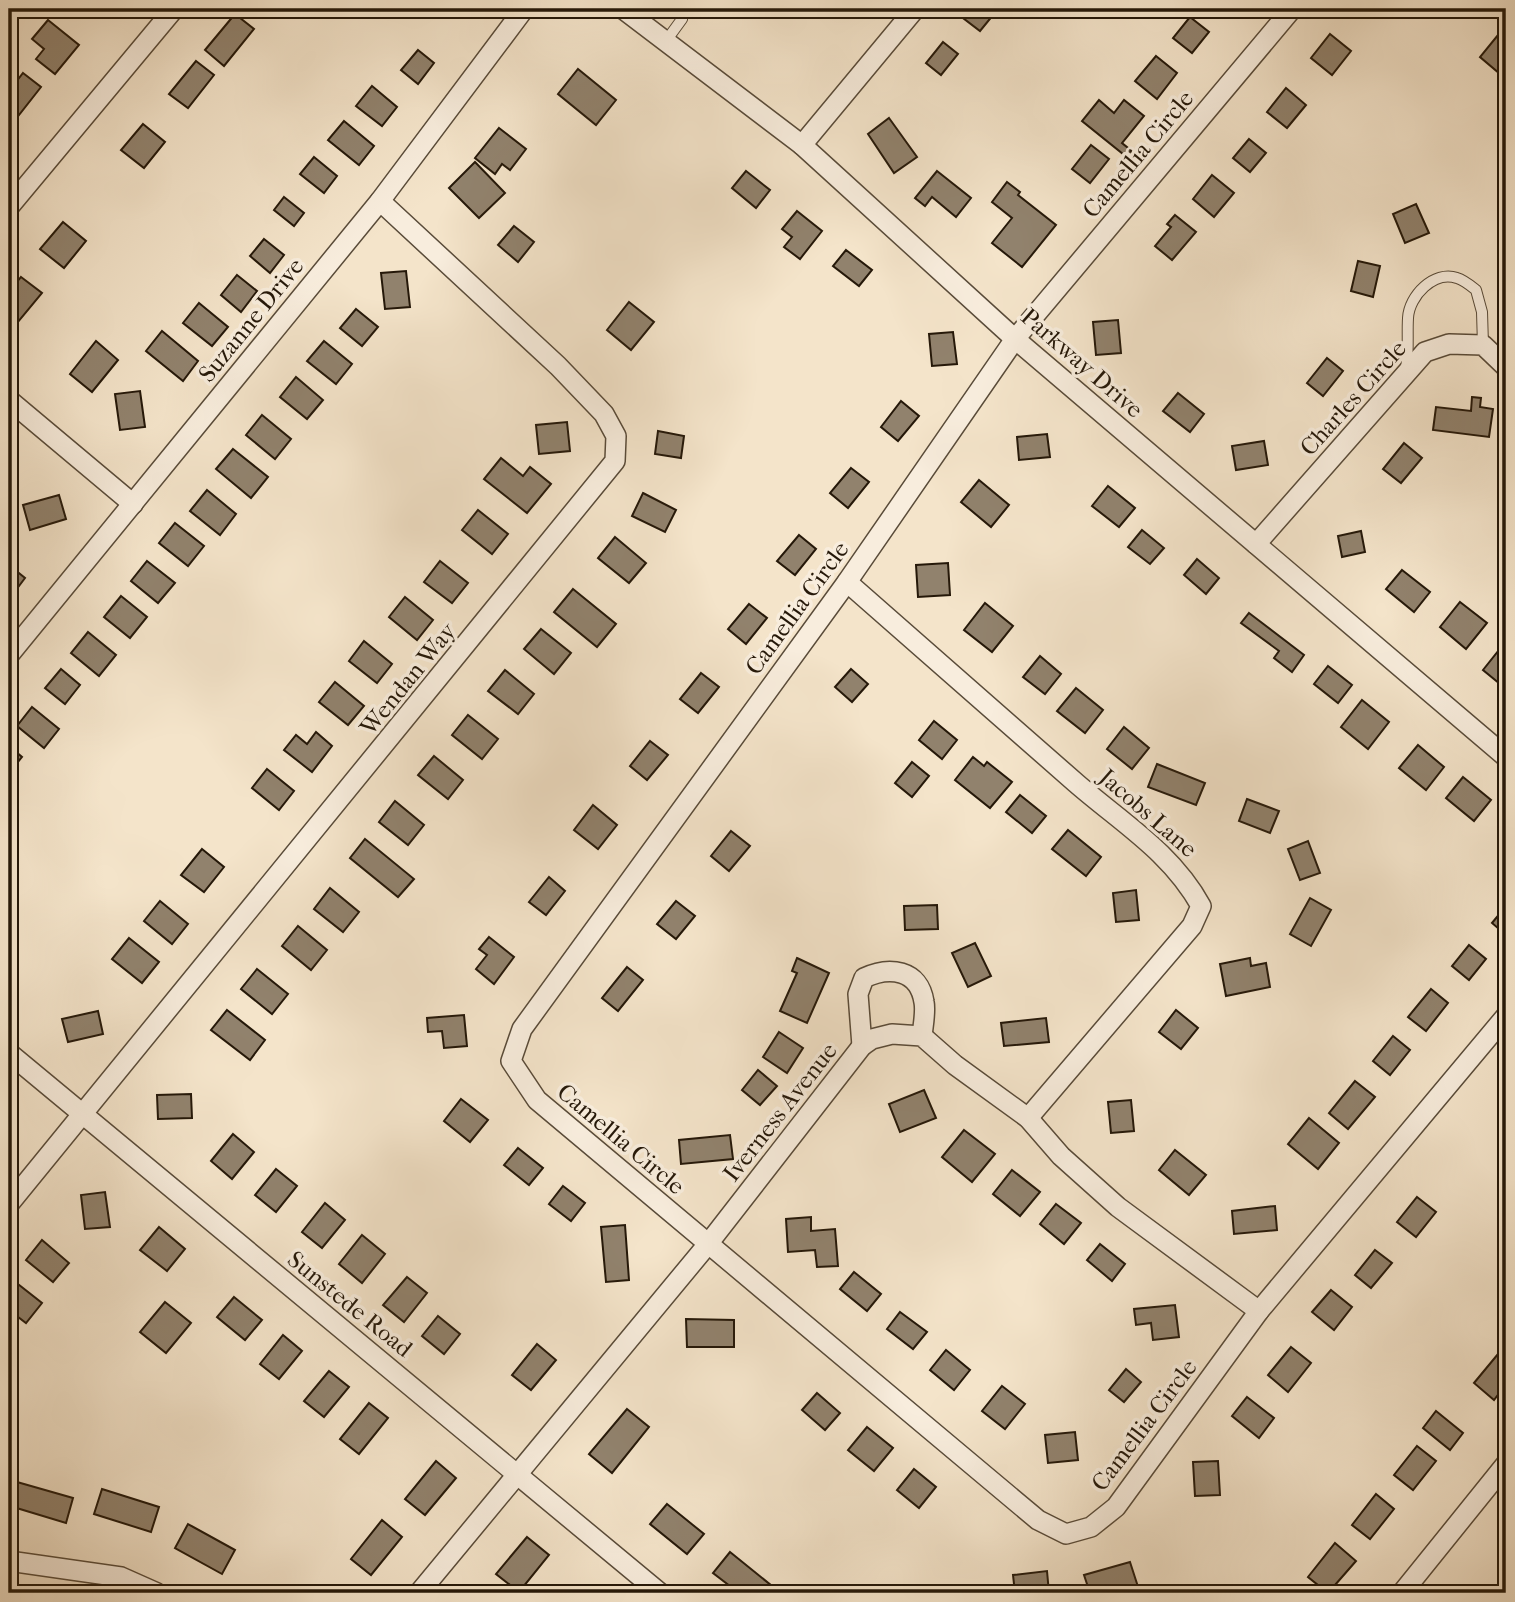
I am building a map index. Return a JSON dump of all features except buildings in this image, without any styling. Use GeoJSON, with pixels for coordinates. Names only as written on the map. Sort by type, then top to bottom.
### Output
{"type":"FeatureCollection","features":[{"type":"Feature","properties":{"kind":"street"},"geometry":{"type":"LineString","coordinates":[[9,207],[174,9]]}},
{"type":"Feature","properties":{"kind":"street","name":"Suzanne Drive"},"geometry":{"type":"LineString","coordinates":[[9,655],[380,201],[523,9]]}},
{"type":"Feature","properties":{"kind":"street","name":"Parkway Drive"},"geometry":{"type":"LineString","coordinates":[[623,9],[802,145],[1015,339],[1506,757]]}},
{"type":"Feature","properties":{"kind":"street"},"geometry":{"type":"LineString","coordinates":[[802,145],[915,9]]}},
{"type":"Feature","properties":{"kind":"street","name":"Camellia Circle"},"geometry":{"type":"LineString","coordinates":[[1292,9],[1015,339],[847,582],[522,1029],[511,1061],[537,1100],[1038,1520],[1066,1534],[1091,1527],[1116,1507],[1259,1311],[1506,1016]]}},
{"type":"Feature","properties":{"kind":"street","name":"Wendan Way"},"geometry":{"type":"LineString","coordinates":[[9,1204],[615,461],[616,436],[604,414],[558,366],[380,201]]}},
{"type":"Feature","properties":{"kind":"street","name":"Charles Circle"},"geometry":{"type":"LineString","coordinates":[[1256,544],[1425,352],[1449,344],[1483,345]]}},
{"type":"Feature","properties":{"kind":"street"},"geometry":{"type":"LineString","coordinates":[[1483,345],[1506,367]]}},
{"type":"Feature","properties":{"kind":"street"},"geometry":{"type":"LineString","coordinates":[[9,400],[132,504]]}},
{"type":"Feature","properties":{"kind":"street","name":"Jacobs Lane"},"geometry":{"type":"LineString","coordinates":[[847,582],[1090,795],[1162,853],[1187,881],[1201,906],[1192,926],[1028,1118]]}},
{"type":"Feature","properties":{"kind":"street"},"geometry":{"type":"LineString","coordinates":[[862,1046],[858,994],[864,978],[880,971],[892,970],[908,975],[918,985],[924,1002],[922,1036],[955,1065],[1028,1118],[1061,1156],[1118,1207],[1259,1311]]}},
{"type":"Feature","properties":{"kind":"street","name":"Iverness Avenue"},"geometry":{"type":"LineString","coordinates":[[419,1593],[708,1244],[862,1046],[872,1039],[892,1034],[922,1036]]}},
{"type":"Feature","properties":{"kind":"street","name":"Sunstede Road"},"geometry":{"type":"LineString","coordinates":[[9,1053],[82,1117],[519,1474],[660,1593]]}},
{"type":"Feature","properties":{"kind":"street"},"geometry":{"type":"LineString","coordinates":[[1402,1593],[1506,1464]]}},
{"type":"Feature","properties":{"kind":"street"},"geometry":{"type":"LineString","coordinates":[[9,1561],[121,1577],[157,1593]]}},
{"type":"Feature","properties":{"kind":"lane"},"geometry":{"type":"LineString","coordinates":[[666,41],[682,19],[676,9]]}},
{"type":"Feature","properties":{"kind":"lane"},"geometry":{"type":"LineString","coordinates":[[1406,372],[1410,344],[1408,317],[1413,297],[1434,279],[1456,277],[1476,290],[1482,312],[1483,345]]}}]}
